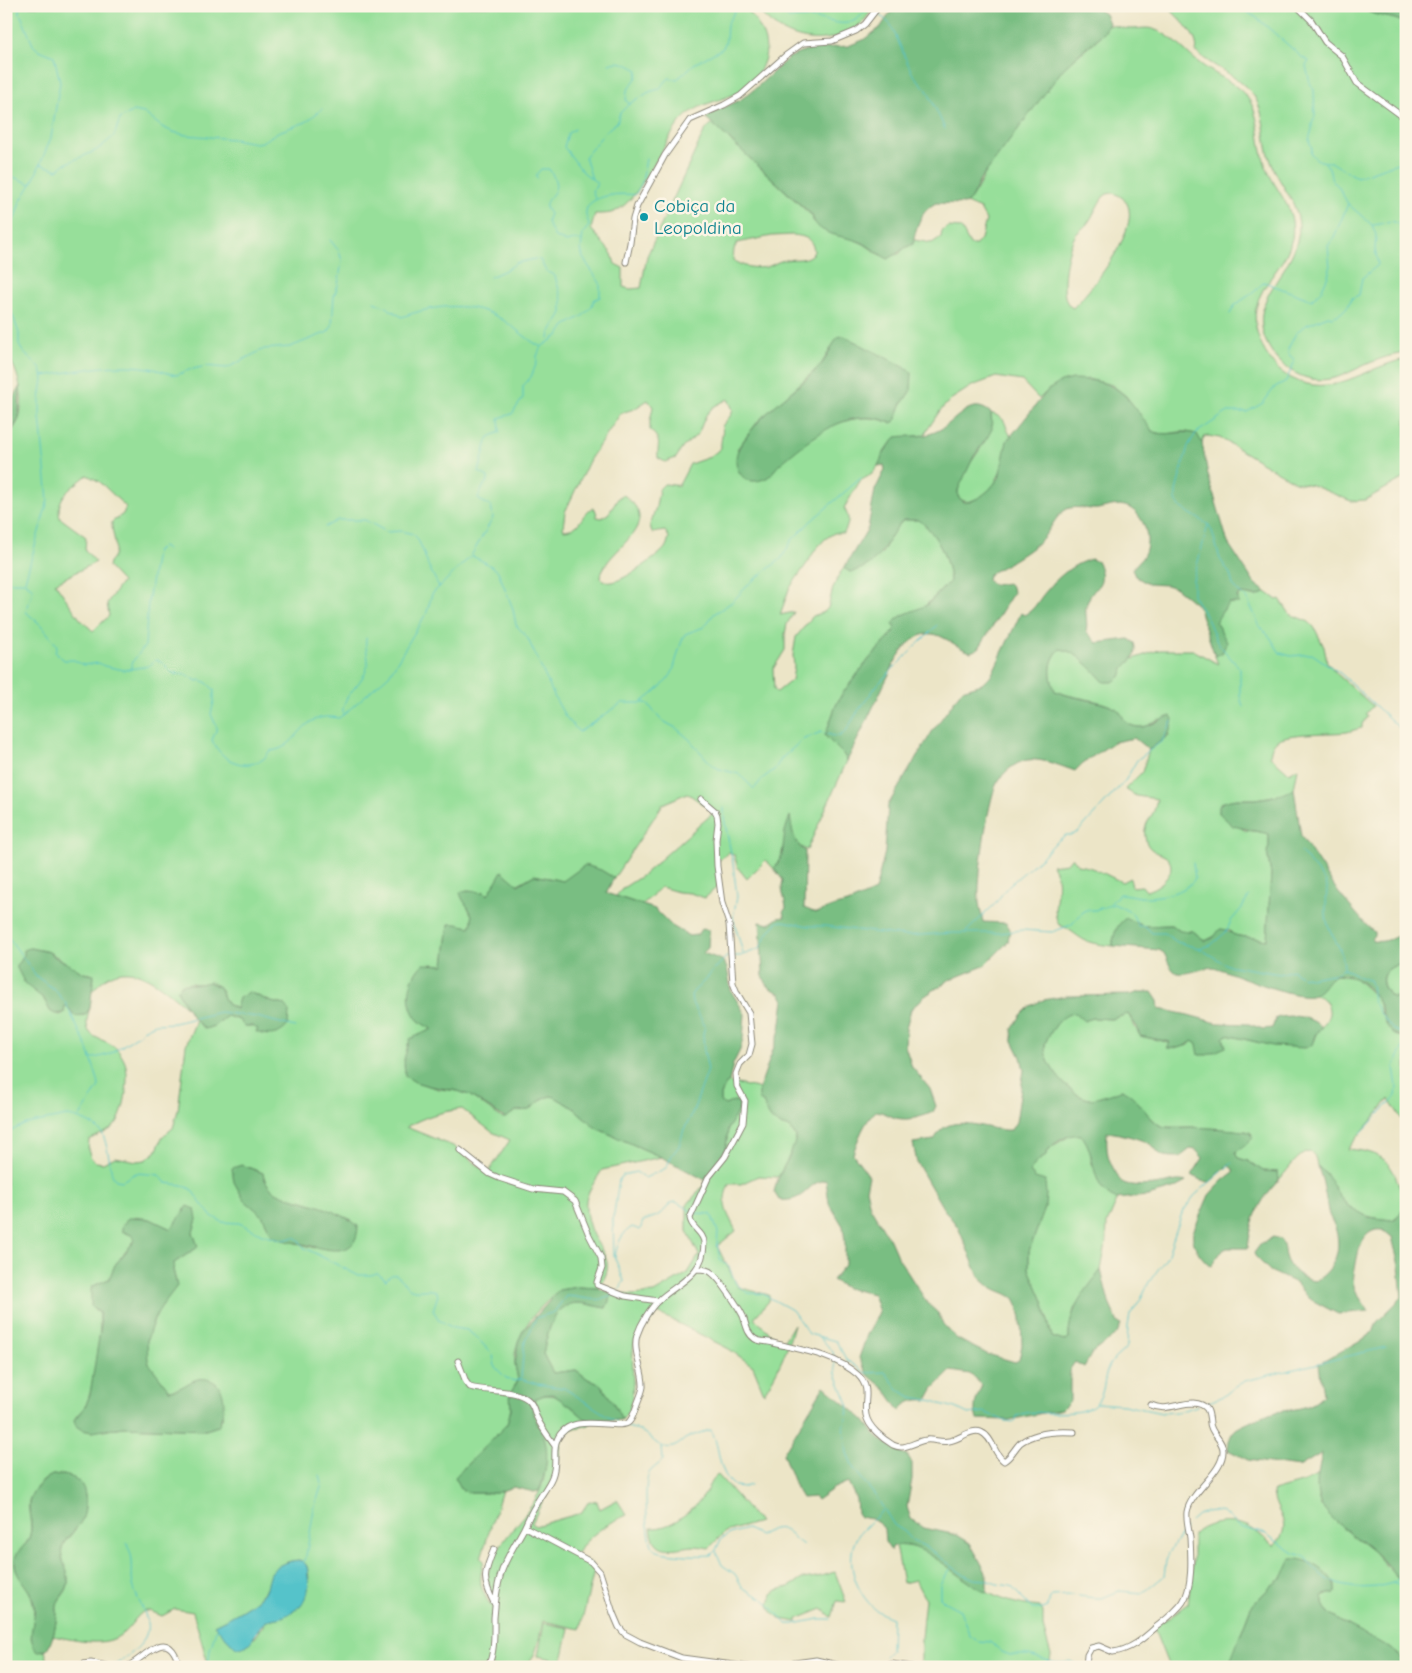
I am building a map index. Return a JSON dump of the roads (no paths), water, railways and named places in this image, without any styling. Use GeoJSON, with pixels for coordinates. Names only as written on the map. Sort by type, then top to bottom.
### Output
{"type":"FeatureCollection","features":[{"type":"Feature","properties":{"kind":"street"},"geometry":{"type":"LineString","coordinates":[[626,262],[632,219],[636,206],[665,155],[690,120],[740,96],[781,59],[803,43],[828,42],[856,31],[865,24],[879,6]]}},
{"type":"Feature","properties":{"kind":"street"},"geometry":{"type":"LineString","coordinates":[[1297,6],[1311,20],[1326,42],[1342,56],[1357,83],[1406,119]]}},
{"type":"Feature","properties":{"kind":"street"},"geometry":{"type":"LineString","coordinates":[[488,1667],[494,1646],[495,1606],[502,1568],[535,1506],[552,1479],[556,1468],[555,1446],[560,1434],[573,1426],[589,1423],[619,1426],[629,1422],[640,1399],[643,1385],[636,1338],[645,1319],[658,1301],[697,1269],[702,1259],[704,1239],[692,1225],[690,1218],[708,1178],[725,1157],[742,1123],[745,1111],[744,1101],[737,1086],[736,1074],[740,1064],[749,1055],[752,1044],[749,1013],[736,993],[733,983],[729,924],[722,903],[717,866],[716,840],[718,815],[715,810],[701,799]]}},
{"type":"Feature","properties":{"kind":"street"},"geometry":{"type":"LineString","coordinates":[[460,1150],[490,1174],[499,1178],[534,1190],[563,1192],[571,1197],[578,1206],[589,1235],[600,1253],[602,1268],[597,1285],[625,1296],[658,1301]]}},
{"type":"Feature","properties":{"kind":"street"},"geometry":{"type":"LineString","coordinates":[[697,1269],[708,1270],[717,1277],[738,1307],[750,1334],[754,1338],[763,1342],[815,1353],[846,1367],[859,1377],[864,1385],[867,1396],[866,1415],[869,1423],[872,1428],[896,1446],[910,1445],[924,1440],[947,1442],[973,1432],[980,1432],[988,1438],[1004,1461],[1021,1442],[1032,1436],[1074,1432]]}},
{"type":"Feature","properties":{"kind":"street"},"geometry":{"type":"LineString","coordinates":[[458,1361],[470,1388],[513,1394],[527,1398],[532,1404],[546,1434],[555,1446]]}},
{"type":"Feature","properties":{"kind":"street"},"geometry":{"type":"LineString","coordinates":[[1086,1667],[1087,1655],[1091,1648],[1099,1646],[1113,1652],[1130,1647],[1148,1635],[1177,1610],[1185,1600],[1191,1563],[1188,1507],[1194,1496],[1216,1469],[1224,1451],[1222,1444],[1210,1426],[1209,1414],[1206,1408],[1198,1403],[1188,1403],[1167,1408],[1156,1408],[1151,1405]]}},
{"type":"Feature","properties":{"kind":"street"},"geometry":{"type":"LineString","coordinates":[[525,1527],[591,1562],[598,1568],[616,1621],[622,1631],[630,1637],[682,1658],[748,1667]]}},
{"type":"Feature","properties":{"kind":"street"},"geometry":{"type":"LineString","coordinates":[[494,1549],[485,1571],[484,1580],[495,1606]]}},
{"type":"Feature","properties":{"kind":"street"},"geometry":{"type":"LineString","coordinates":[[126,1667],[160,1644],[168,1645],[174,1650],[180,1667]]}},
{"type":"Feature","properties":{"kind":"street"},"geometry":{"type":"LineString","coordinates":[[767,1667],[816,1660],[846,1667]]}},
{"type":"Feature","properties":{"kind":"street"},"geometry":{"type":"LineString","coordinates":[[78,1667],[82,1664],[95,1662],[110,1667]]}},
{"type":"Feature","properties":{"kind":"street"},"geometry":{"type":"LineString","coordinates":[[882,1667],[892,1664],[912,1667]]}},
{"type":"Feature","properties":{"kind":"water"},"geometry":{"type":"Polygon","coordinates":[[[299,1560],[305,1564],[308,1570],[309,1583],[304,1601],[289,1614],[269,1620],[263,1624],[247,1645],[236,1648],[214,1625],[255,1602],[266,1590],[270,1574],[276,1568],[285,1563],[299,1560]]]}},
{"type":"Feature","properties":{"kind":"waterway"},"geometry":{"type":"LineString","coordinates":[[6,233],[15,218],[20,202],[33,181],[51,138],[60,82],[54,56],[37,49],[33,45],[19,6]]}},
{"type":"Feature","properties":{"kind":"waterway"},"geometry":{"type":"LineString","coordinates":[[592,179],[585,157],[606,131],[617,122],[620,113],[629,104],[649,92],[659,89],[669,78],[677,79],[694,64],[723,48],[726,40],[727,24],[738,6]]}},
{"type":"Feature","properties":{"kind":"waterway"},"geometry":{"type":"LineString","coordinates":[[775,6],[788,18],[812,18],[836,23],[849,23],[862,15],[869,7],[875,10]]}},
{"type":"Feature","properties":{"kind":"waterway"},"geometry":{"type":"LineString","coordinates":[[1237,6],[1257,18],[1303,58],[1309,61],[1306,66],[1310,83],[1314,90],[1315,116],[1309,140],[1312,149],[1311,153],[1315,158],[1331,162],[1357,177],[1406,160]]}},
{"type":"Feature","properties":{"kind":"waterway"},"geometry":{"type":"LineString","coordinates":[[877,12],[891,25],[912,73],[927,90],[945,129]]}},
{"type":"Feature","properties":{"kind":"waterway"},"geometry":{"type":"LineString","coordinates":[[609,64],[621,62],[638,70],[637,77],[627,91],[626,100],[629,104]]}},
{"type":"Feature","properties":{"kind":"waterway"},"geometry":{"type":"LineString","coordinates":[[40,164],[58,170],[65,164],[95,151],[114,136],[120,119],[133,111],[144,113],[162,127],[173,132],[256,143],[262,142],[278,132],[306,122],[322,109]]}},
{"type":"Feature","properties":{"kind":"waterway"},"geometry":{"type":"LineString","coordinates":[[575,129],[568,133],[564,147],[583,172],[597,183],[592,190],[595,199]]}},
{"type":"Feature","properties":{"kind":"waterway"},"geometry":{"type":"LineString","coordinates":[[6,582],[24,582],[33,588],[26,612],[41,625],[56,644],[55,652],[64,660],[74,660],[83,665],[99,663],[104,666],[124,670],[149,666],[156,660],[164,664],[171,672],[185,674],[197,681],[201,680],[207,683],[214,690],[211,714],[217,728],[212,740],[220,753],[232,761],[240,764],[254,763],[263,759],[270,751],[289,743],[315,719],[326,717],[339,718],[389,675],[427,612],[432,594],[471,556],[493,518],[491,506],[478,498],[488,481],[488,477],[479,472],[487,441],[489,437],[500,432],[499,418],[512,414],[523,398],[523,386],[531,377],[541,347],[559,335],[565,326],[584,315],[592,306],[594,300],[600,297],[600,283],[583,258],[581,249],[583,233],[589,226],[586,215],[588,205],[607,196],[635,195],[642,183],[646,159]]}},
{"type":"Feature","properties":{"kind":"waterway"},"geometry":{"type":"LineString","coordinates":[[1325,163],[1329,168],[1332,180],[1338,186],[1348,204],[1372,225],[1376,235],[1375,249],[1378,265],[1362,278],[1359,295],[1352,298],[1341,313],[1304,326],[1296,333],[1288,349],[1289,355],[1294,359],[1294,363],[1286,381],[1275,387],[1263,403],[1247,412],[1228,412],[1196,433],[1188,446],[1176,491],[1176,500],[1181,508],[1209,525],[1220,559],[1230,574],[1233,585],[1238,592],[1247,598],[1260,627],[1270,637],[1280,653],[1291,656],[1312,654],[1340,673],[1406,734]]}},
{"type":"Feature","properties":{"kind":"waterway"},"geometry":{"type":"LineString","coordinates":[[537,178],[536,175],[541,169],[549,169],[554,177],[555,189],[546,203],[546,207],[550,214],[547,222],[555,237],[566,242],[581,241]]}},
{"type":"Feature","properties":{"kind":"waterway"},"geometry":{"type":"LineString","coordinates":[[6,174],[31,184]]}},
{"type":"Feature","properties":{"kind":"waterway"},"geometry":{"type":"LineString","coordinates":[[1230,314],[1235,305],[1254,292],[1264,282],[1312,300],[1322,289],[1328,276],[1330,268],[1328,246],[1334,237],[1348,204]]}},
{"type":"Feature","properties":{"kind":"waterway"},"geometry":{"type":"LineString","coordinates":[[1373,225],[1390,221],[1397,223],[1406,232]]}},
{"type":"Feature","properties":{"kind":"waterway"},"geometry":{"type":"LineString","coordinates":[[43,376],[112,366],[140,367],[177,375],[206,366],[227,368],[264,349],[290,347],[328,332],[332,326],[334,296],[342,261],[339,251],[330,240]]}},
{"type":"Feature","properties":{"kind":"waterway"},"geometry":{"type":"LineString","coordinates":[[490,277],[516,263],[535,259],[540,260],[546,271],[555,276],[562,300],[562,313],[550,333],[549,339]]}},
{"type":"Feature","properties":{"kind":"waterway"},"geometry":{"type":"LineString","coordinates":[[374,302],[402,317],[440,307],[453,306],[479,309],[503,320],[541,347]]}},
{"type":"Feature","properties":{"kind":"waterway"},"geometry":{"type":"LineString","coordinates":[[6,304],[10,308],[19,333],[19,345],[23,352],[41,369],[43,379],[40,417],[48,500],[25,581]]}},
{"type":"Feature","properties":{"kind":"waterway"},"geometry":{"type":"LineString","coordinates":[[642,702],[671,675],[685,634],[704,627],[714,614],[732,602],[750,583],[781,559],[792,540],[861,478]]}},
{"type":"Feature","properties":{"kind":"waterway"},"geometry":{"type":"LineString","coordinates":[[325,527],[338,520],[365,520],[387,532],[401,531],[413,534],[421,546],[439,587]]}},
{"type":"Feature","properties":{"kind":"waterway"},"geometry":{"type":"LineString","coordinates":[[1208,525],[1193,580],[1193,595],[1207,618],[1217,642],[1240,669],[1240,696],[1243,707]]}},
{"type":"Feature","properties":{"kind":"waterway"},"geometry":{"type":"LineString","coordinates":[[130,670],[133,661],[145,646],[148,603],[156,552],[162,546],[167,550]]}},
{"type":"Feature","properties":{"kind":"waterway"},"geometry":{"type":"LineString","coordinates":[[472,556],[498,571],[513,609],[516,625],[527,637],[565,716],[579,732],[622,703],[647,703],[661,720],[676,728],[689,739],[711,764],[719,769],[739,774],[754,789],[763,778],[774,770],[782,758],[802,740],[821,732],[840,736],[846,731],[878,684],[937,625]]}},
{"type":"Feature","properties":{"kind":"waterway"},"geometry":{"type":"LineString","coordinates":[[343,715],[343,708],[347,697],[362,678],[367,668],[366,638]]}},
{"type":"Feature","properties":{"kind":"waterway"},"geometry":{"type":"LineString","coordinates":[[966,932],[994,905],[1008,886],[1041,858],[1056,842],[1066,835],[1078,832],[1125,781],[1137,760],[1162,741],[1172,721]]}},
{"type":"Feature","properties":{"kind":"waterway"},"geometry":{"type":"LineString","coordinates":[[724,808],[737,897],[733,918],[743,953]]}},
{"type":"Feature","properties":{"kind":"waterway"},"geometry":{"type":"LineString","coordinates":[[1301,852],[1327,886],[1327,921],[1330,931],[1341,951],[1344,969]]}},
{"type":"Feature","properties":{"kind":"waterway"},"geometry":{"type":"LineString","coordinates":[[1110,904],[1119,894],[1154,897],[1179,891],[1195,878],[1193,863]]}},
{"type":"Feature","properties":{"kind":"waterway"},"geometry":{"type":"LineString","coordinates":[[734,956],[740,956],[759,949],[770,930],[778,922],[783,921],[809,926],[825,926],[905,936],[951,933],[1000,933],[1022,930],[1052,932],[1071,925],[1085,910],[1095,910],[1114,904],[1132,913],[1138,926],[1145,926],[1152,933],[1164,933],[1177,942],[1199,948],[1211,945],[1226,932],[1231,921],[1249,896]]}},
{"type":"Feature","properties":{"kind":"waterway"},"geometry":{"type":"LineString","coordinates":[[6,934],[37,977],[54,989],[65,1002],[88,1049],[99,1086],[79,1118]]}},
{"type":"Feature","properties":{"kind":"waterway"},"geometry":{"type":"LineString","coordinates":[[1199,948],[1227,965],[1280,974],[1292,970],[1301,976],[1310,978],[1338,973],[1342,969],[1349,971],[1369,980],[1373,1000],[1382,1016],[1394,1030],[1406,1034]]}},
{"type":"Feature","properties":{"kind":"waterway"},"geometry":{"type":"LineString","coordinates":[[619,1290],[624,1281],[614,1256],[613,1220],[619,1180],[623,1175],[636,1172],[645,1178],[666,1168],[679,1146],[708,1070],[704,1051],[703,1034],[705,1026],[692,1003],[691,995],[730,955]]}},
{"type":"Feature","properties":{"kind":"waterway"},"geometry":{"type":"LineString","coordinates":[[91,1059],[110,1054],[143,1030],[155,1024],[174,1023],[220,1012],[257,1017],[295,1027]]}},
{"type":"Feature","properties":{"kind":"waterway"},"geometry":{"type":"LineString","coordinates":[[1361,1133],[1396,1096],[1397,1087],[1394,1067],[1406,1042]]}},
{"type":"Feature","properties":{"kind":"waterway"},"geometry":{"type":"LineString","coordinates":[[6,1133],[26,1124],[67,1116],[86,1122],[102,1133],[112,1174],[116,1180],[122,1181],[136,1173],[159,1175],[166,1183],[182,1185],[191,1189],[210,1215],[222,1222],[239,1223],[262,1234],[284,1240],[294,1237],[299,1240],[303,1247],[357,1275],[377,1273],[386,1280],[390,1276],[397,1275],[411,1289],[436,1291],[438,1295],[433,1310],[439,1320],[453,1328],[467,1330],[478,1339],[493,1355],[495,1367],[506,1378],[514,1381],[521,1379],[537,1384],[564,1388],[617,1422]]}},
{"type":"Feature","properties":{"kind":"waterway"},"geometry":{"type":"LineString","coordinates":[[695,1213],[711,1214],[718,1232],[717,1243],[720,1259],[729,1267],[736,1284],[748,1293],[763,1294],[792,1310],[809,1334],[836,1341],[846,1359],[865,1373],[885,1372],[898,1389],[911,1397],[934,1401],[968,1414],[984,1412],[1005,1421],[1015,1422],[1017,1416],[1026,1413],[1081,1411],[1087,1409],[1098,1400],[1102,1393],[1109,1366],[1127,1346],[1130,1315],[1149,1282],[1167,1257],[1182,1213],[1194,1196],[1232,1163]]}},
{"type":"Feature","properties":{"kind":"waterway"},"geometry":{"type":"LineString","coordinates":[[615,1257],[618,1244],[625,1233],[632,1227],[640,1230],[643,1221],[657,1216],[671,1203],[676,1202],[691,1211]]}},
{"type":"Feature","properties":{"kind":"waterway"},"geometry":{"type":"LineString","coordinates":[[521,1379],[524,1345],[536,1318],[554,1312],[566,1296],[596,1300],[614,1295]]}},
{"type":"Feature","properties":{"kind":"waterway"},"geometry":{"type":"LineString","coordinates":[[820,1337],[833,1352],[834,1358]]}},
{"type":"Feature","properties":{"kind":"waterway"},"geometry":{"type":"LineString","coordinates":[[1205,1404],[1225,1395],[1245,1381],[1386,1347]]}},
{"type":"Feature","properties":{"kind":"waterway"},"geometry":{"type":"LineString","coordinates":[[835,1362],[836,1374],[849,1406],[844,1428],[847,1453],[854,1469],[877,1498],[894,1525],[905,1532],[912,1540],[928,1548],[961,1573],[974,1579],[1011,1586],[1032,1609],[1048,1607],[1052,1596],[1071,1595],[1102,1598],[1119,1591],[1143,1593],[1164,1576],[1169,1553],[1185,1528]]}},
{"type":"Feature","properties":{"kind":"waterway"},"geometry":{"type":"LineString","coordinates":[[1096,1403],[1124,1405],[1162,1413],[1177,1412],[1197,1406]]}},
{"type":"Feature","properties":{"kind":"waterway"},"geometry":{"type":"LineString","coordinates":[[625,1426],[642,1432],[658,1445],[664,1447],[675,1446],[687,1438],[711,1430],[722,1467],[729,1481],[735,1486],[744,1487],[751,1485]]}},
{"type":"Feature","properties":{"kind":"waterway"},"geometry":{"type":"LineString","coordinates":[[662,1447],[663,1460],[649,1473],[646,1488],[649,1535],[654,1549],[672,1554],[711,1555],[716,1550],[721,1539],[729,1534],[747,1529],[760,1535],[779,1528],[803,1545]]}},
{"type":"Feature","properties":{"kind":"waterway"},"geometry":{"type":"LineString","coordinates":[[303,1563],[306,1556],[314,1509],[322,1484],[320,1475]]}},
{"type":"Feature","properties":{"kind":"waterway"},"geometry":{"type":"LineString","coordinates":[[884,1509],[857,1537],[853,1546],[852,1566],[854,1576],[868,1602],[875,1609],[892,1618],[891,1650],[885,1656]]}},
{"type":"Feature","properties":{"kind":"waterway"},"geometry":{"type":"LineString","coordinates":[[1191,1521],[1205,1512],[1224,1513],[1240,1527],[1266,1534],[1294,1553],[1306,1557],[1326,1579],[1340,1585],[1357,1588],[1377,1587],[1393,1583],[1406,1573]]}},
{"type":"Feature","properties":{"kind":"waterway"},"geometry":{"type":"LineString","coordinates":[[113,1666],[137,1648],[142,1642],[147,1629],[146,1617],[133,1585],[132,1559],[127,1543]]}},
{"type":"Feature","properties":{"kind":"waterway"},"geometry":{"type":"LineString","coordinates":[[716,1551],[722,1565],[735,1574],[743,1588],[764,1599],[787,1624],[831,1619]]}},
{"type":"Feature","properties":{"kind":"waterway"},"geometry":{"type":"LineString","coordinates":[[951,1568],[940,1584],[940,1597],[960,1610],[970,1636],[978,1641],[991,1642],[1002,1652],[1010,1655],[1029,1655],[1056,1663],[1072,1662],[1082,1667]]}},
{"type":"Feature","properties":{"kind":"waterway"},"geometry":{"type":"LineString","coordinates":[[1393,1583],[1406,1588]]}},
{"type":"Feature","properties":{"kind":"waterway"},"geometry":{"type":"LineString","coordinates":[[208,1667],[210,1650],[216,1630],[220,1629]]}},
{"type":"Feature","properties":{"kind":"place","name":"Cobiça da Leopoldina"},"geometry":{"type":"Point","coordinates":[644,217]}}]}
